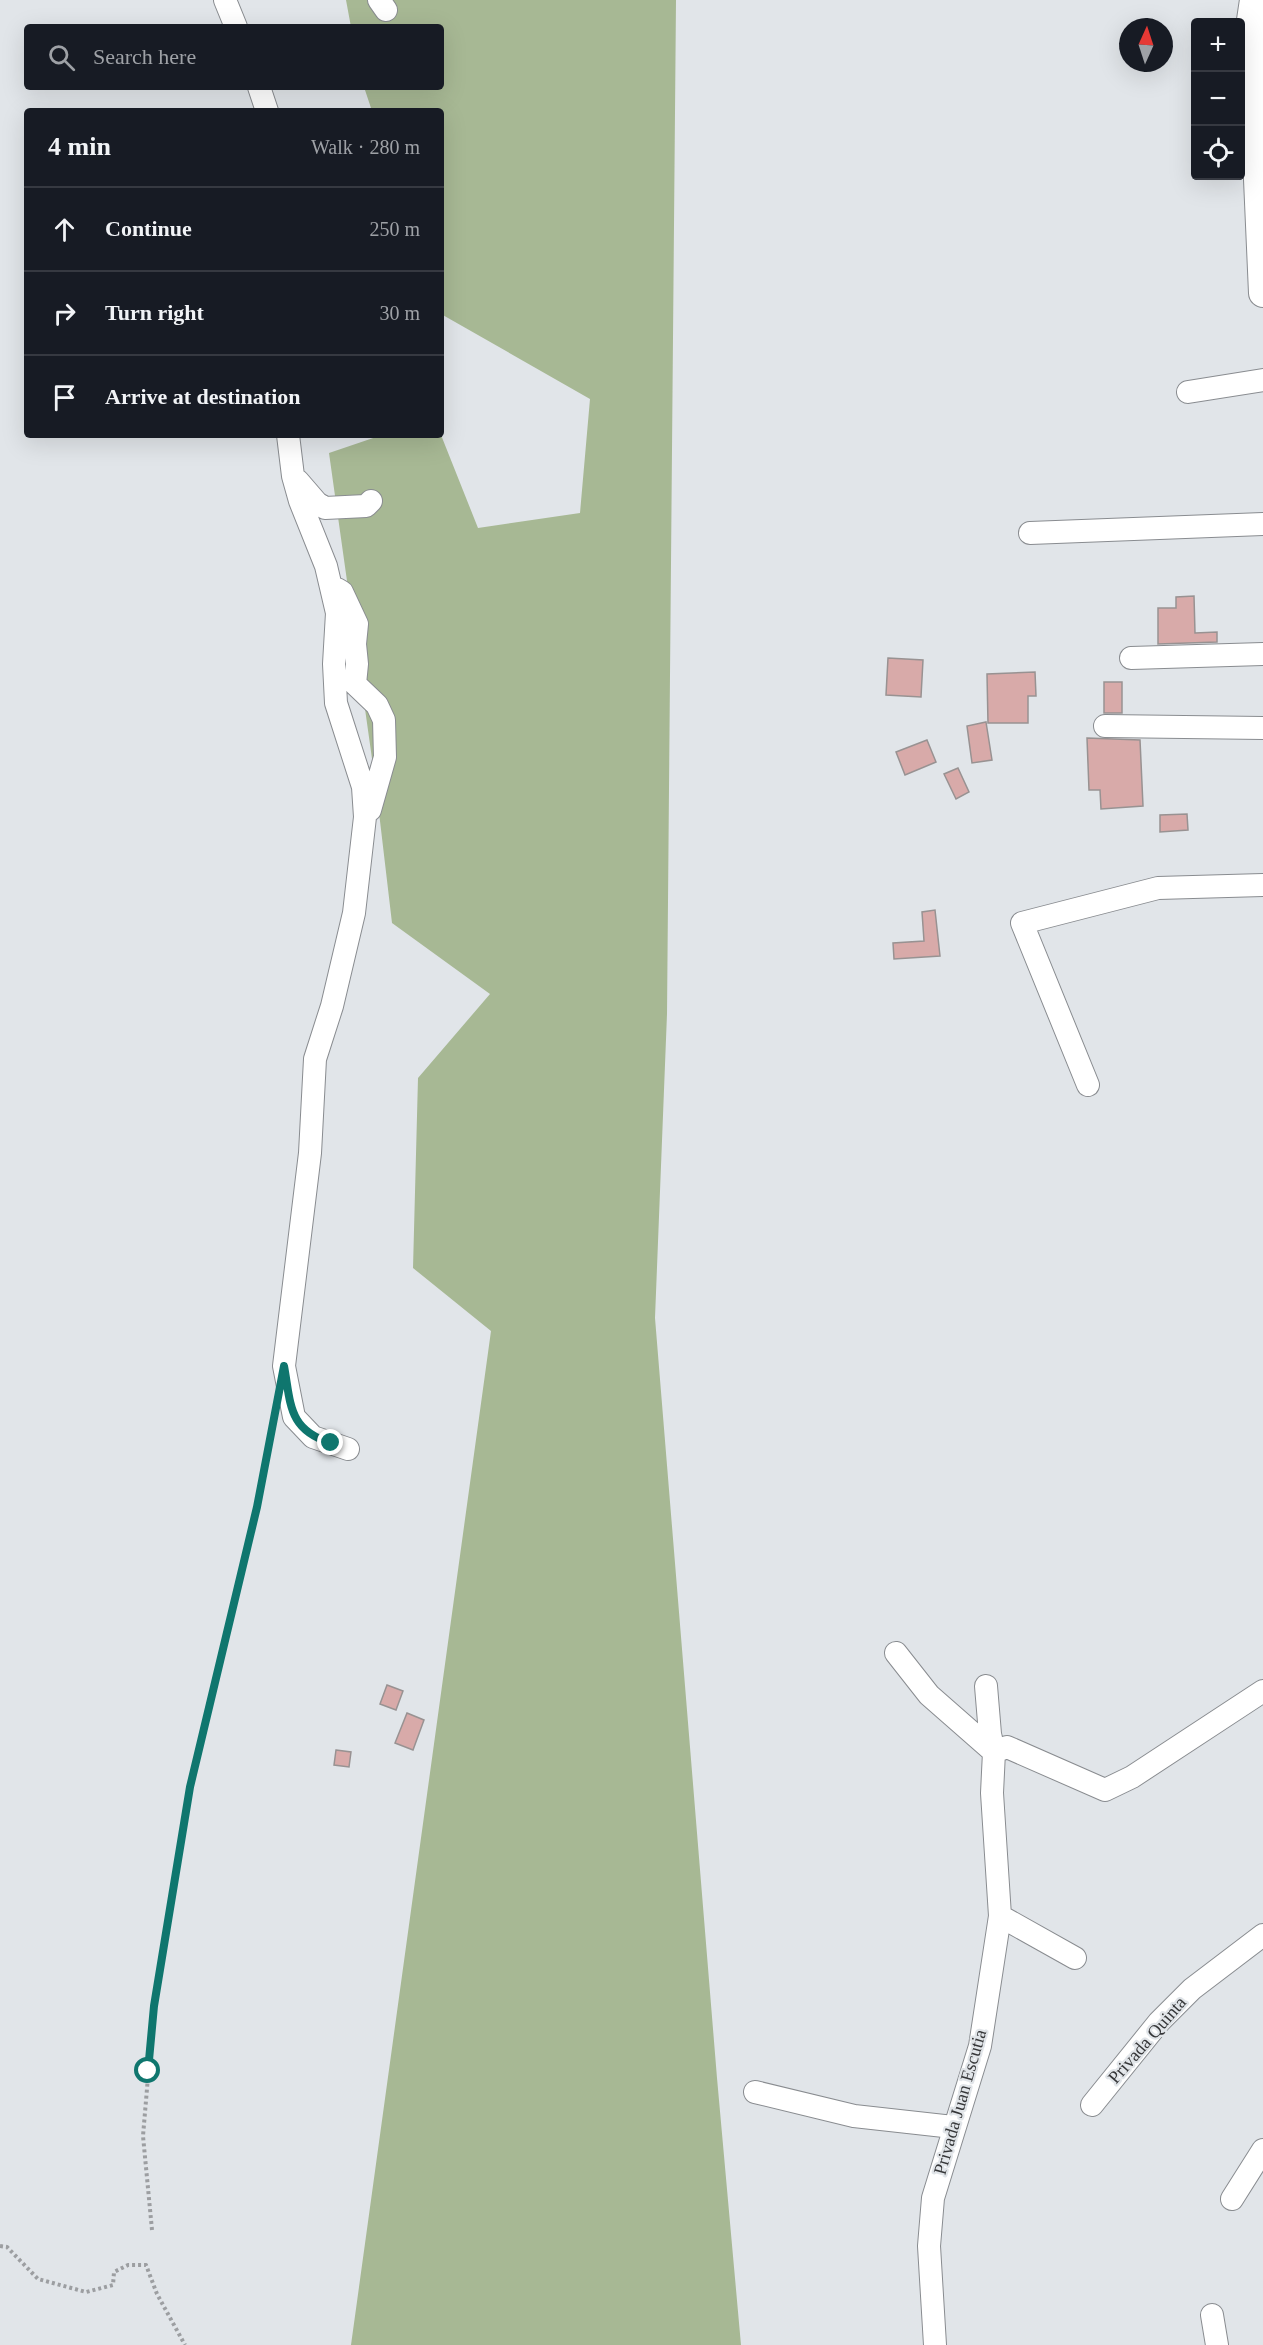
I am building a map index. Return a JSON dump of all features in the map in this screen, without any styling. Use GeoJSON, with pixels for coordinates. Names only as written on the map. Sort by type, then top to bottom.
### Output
{"type":"FeatureCollection","features":[{"type":"Feature","properties":{"kind":"main road"},"geometry":{"type":"LineString","coordinates":[[1256,12],[1263,293]]}},
{"type":"Feature","properties":{"kind":"street"},"geometry":{"type":"LineString","coordinates":[[225,0],[235,24]]}},
{"type":"Feature","properties":{"kind":"street"},"geometry":{"type":"LineString","coordinates":[[1188,392],[1263,380]]}},
{"type":"Feature","properties":{"kind":"street"},"geometry":{"type":"LineString","coordinates":[[288,438],[293,476],[303,510],[326,566],[337,613],[334,664],[336,704],[363,787],[365,817],[354,913],[332,1006],[315,1059],[310,1153],[284,1366],[294,1416],[313,1437],[348,1449]]}},
{"type":"Feature","properties":{"kind":"street"},"geometry":{"type":"LineString","coordinates":[[293,476],[317,503],[325,508],[366,506],[371,501]]}},
{"type":"Feature","properties":{"kind":"street"},"geometry":{"type":"LineString","coordinates":[[1030,533],[1263,525]]}},
{"type":"Feature","properties":{"kind":"street"},"geometry":{"type":"LineString","coordinates":[[330,586],[342,592],[357,624],[355,684],[377,705],[384,720],[385,757],[364,829]]}},
{"type":"Feature","properties":{"kind":"street"},"geometry":{"type":"LineString","coordinates":[[1131,658],[1263,654]]}},
{"type":"Feature","properties":{"kind":"street"},"geometry":{"type":"LineString","coordinates":[[1105,726],[1263,728]]}},
{"type":"Feature","properties":{"kind":"street"},"geometry":{"type":"LineString","coordinates":[[1088,1085],[1022,922],[1158,888],[1263,885]]}},
{"type":"Feature","properties":{"kind":"street"},"geometry":{"type":"LineString","coordinates":[[896,1653],[929,1695],[994,1752],[1007,1747],[1105,1790],[1132,1777],[1263,1691]]}},
{"type":"Feature","properties":{"kind":"street","name":"Privada Juan Escutia"},"geometry":{"type":"LineString","coordinates":[[935,2345],[929,2246],[933,2198],[953,2127],[980,2046],[1000,1916],[992,1793],[994,1752],[990,1734],[986,1686]]}},
{"type":"Feature","properties":{"kind":"street"},"geometry":{"type":"LineString","coordinates":[[1000,1916],[1076,1958]]}},
{"type":"Feature","properties":{"kind":"street","name":"Privada Quinta"},"geometry":{"type":"LineString","coordinates":[[1092,2104],[1159,2022],[1192,1989],[1263,1935]]}},
{"type":"Feature","properties":{"kind":"street"},"geometry":{"type":"LineString","coordinates":[[755,2092],[854,2116],[953,2127]]}},
{"type":"Feature","properties":{"kind":"street"},"geometry":{"type":"LineString","coordinates":[[1232,2199],[1263,2150]]}},
{"type":"Feature","properties":{"kind":"street"},"geometry":{"type":"LineString","coordinates":[[1212,2315],[1217,2345]]}},
{"type":"Feature","properties":{"kind":"path"},"geometry":{"type":"LineString","coordinates":[[152,2230],[143,2136],[154,2006],[190,1787],[257,1507],[275,1413]]}},
{"type":"Feature","properties":{"kind":"path"},"geometry":{"type":"LineString","coordinates":[[0,2246],[7,2247],[38,2279],[86,2292],[113,2284],[114,2272],[128,2265],[146,2265],[157,2294],[185,2345]]}},
{"type":"Feature","properties":{"kind":"green space"},"geometry":{"type":"Polygon","coordinates":[[[346,0],[676,0],[667,1014],[655,1318],[741,2345],[351,2345],[491,1331],[413,1268],[418,1078],[490,994],[392,923],[376,787],[329,453],[373,438],[442,438],[478,528],[580,513],[590,399],[444,316],[444,108],[371,108],[365,90],[444,90],[444,24],[350,24],[346,0]]]}},
{"type":"Feature","properties":{"kind":"building"},"geometry":{"type":"Polygon","coordinates":[[[1194,596],[1195,633],[1217,632],[1217,642],[1158,644],[1158,608],[1176,608],[1176,597],[1194,596]]]}},
{"type":"Feature","properties":{"kind":"building"},"geometry":{"type":"Polygon","coordinates":[[[888,658],[923,660],[921,697],[886,695],[888,658]]]}},
{"type":"Feature","properties":{"kind":"building"},"geometry":{"type":"Polygon","coordinates":[[[1035,672],[1036,696],[1028,696],[1028,723],[988,723],[987,674],[1035,672]]]}},
{"type":"Feature","properties":{"kind":"building"},"geometry":{"type":"Polygon","coordinates":[[[1104,682],[1122,682],[1122,713],[1104,713],[1104,682]]]}},
{"type":"Feature","properties":{"kind":"building"},"geometry":{"type":"Polygon","coordinates":[[[986,722],[992,760],[972,763],[967,726],[986,722]]]}},
{"type":"Feature","properties":{"kind":"building"},"geometry":{"type":"Polygon","coordinates":[[[1087,738],[1140,740],[1143,806],[1101,809],[1100,790],[1089,790],[1087,738]]]}},
{"type":"Feature","properties":{"kind":"building"},"geometry":{"type":"Polygon","coordinates":[[[927,740],[936,762],[905,775],[896,752],[927,740]]]}},
{"type":"Feature","properties":{"kind":"building"},"geometry":{"type":"Polygon","coordinates":[[[958,768],[969,792],[956,799],[944,774],[958,768]]]}},
{"type":"Feature","properties":{"kind":"building"},"geometry":{"type":"Polygon","coordinates":[[[1187,814],[1188,830],[1160,832],[1160,815],[1187,814]]]}},
{"type":"Feature","properties":{"kind":"building"},"geometry":{"type":"Polygon","coordinates":[[[935,910],[940,956],[894,959],[893,943],[924,941],[922,912],[935,910]]]}},
{"type":"Feature","properties":{"kind":"building"},"geometry":{"type":"Polygon","coordinates":[[[387,1685],[403,1691],[396,1710],[380,1704],[387,1685]]]}},
{"type":"Feature","properties":{"kind":"building"},"geometry":{"type":"Polygon","coordinates":[[[407,1713],[424,1720],[413,1750],[395,1743],[407,1713]]]}},
{"type":"Feature","properties":{"kind":"building"},"geometry":{"type":"Polygon","coordinates":[[[336,1750],[351,1752],[349,1767],[334,1765],[336,1750]]]}},
{"type":"Feature","properties":{"kind":"route"},"geometry":{"type":"LineString","coordinates":[[148,2071],[154,2006],[190,1787],[257,1507],[284,1366],[294,1416],[313,1437],[331,1443]]}}]}
